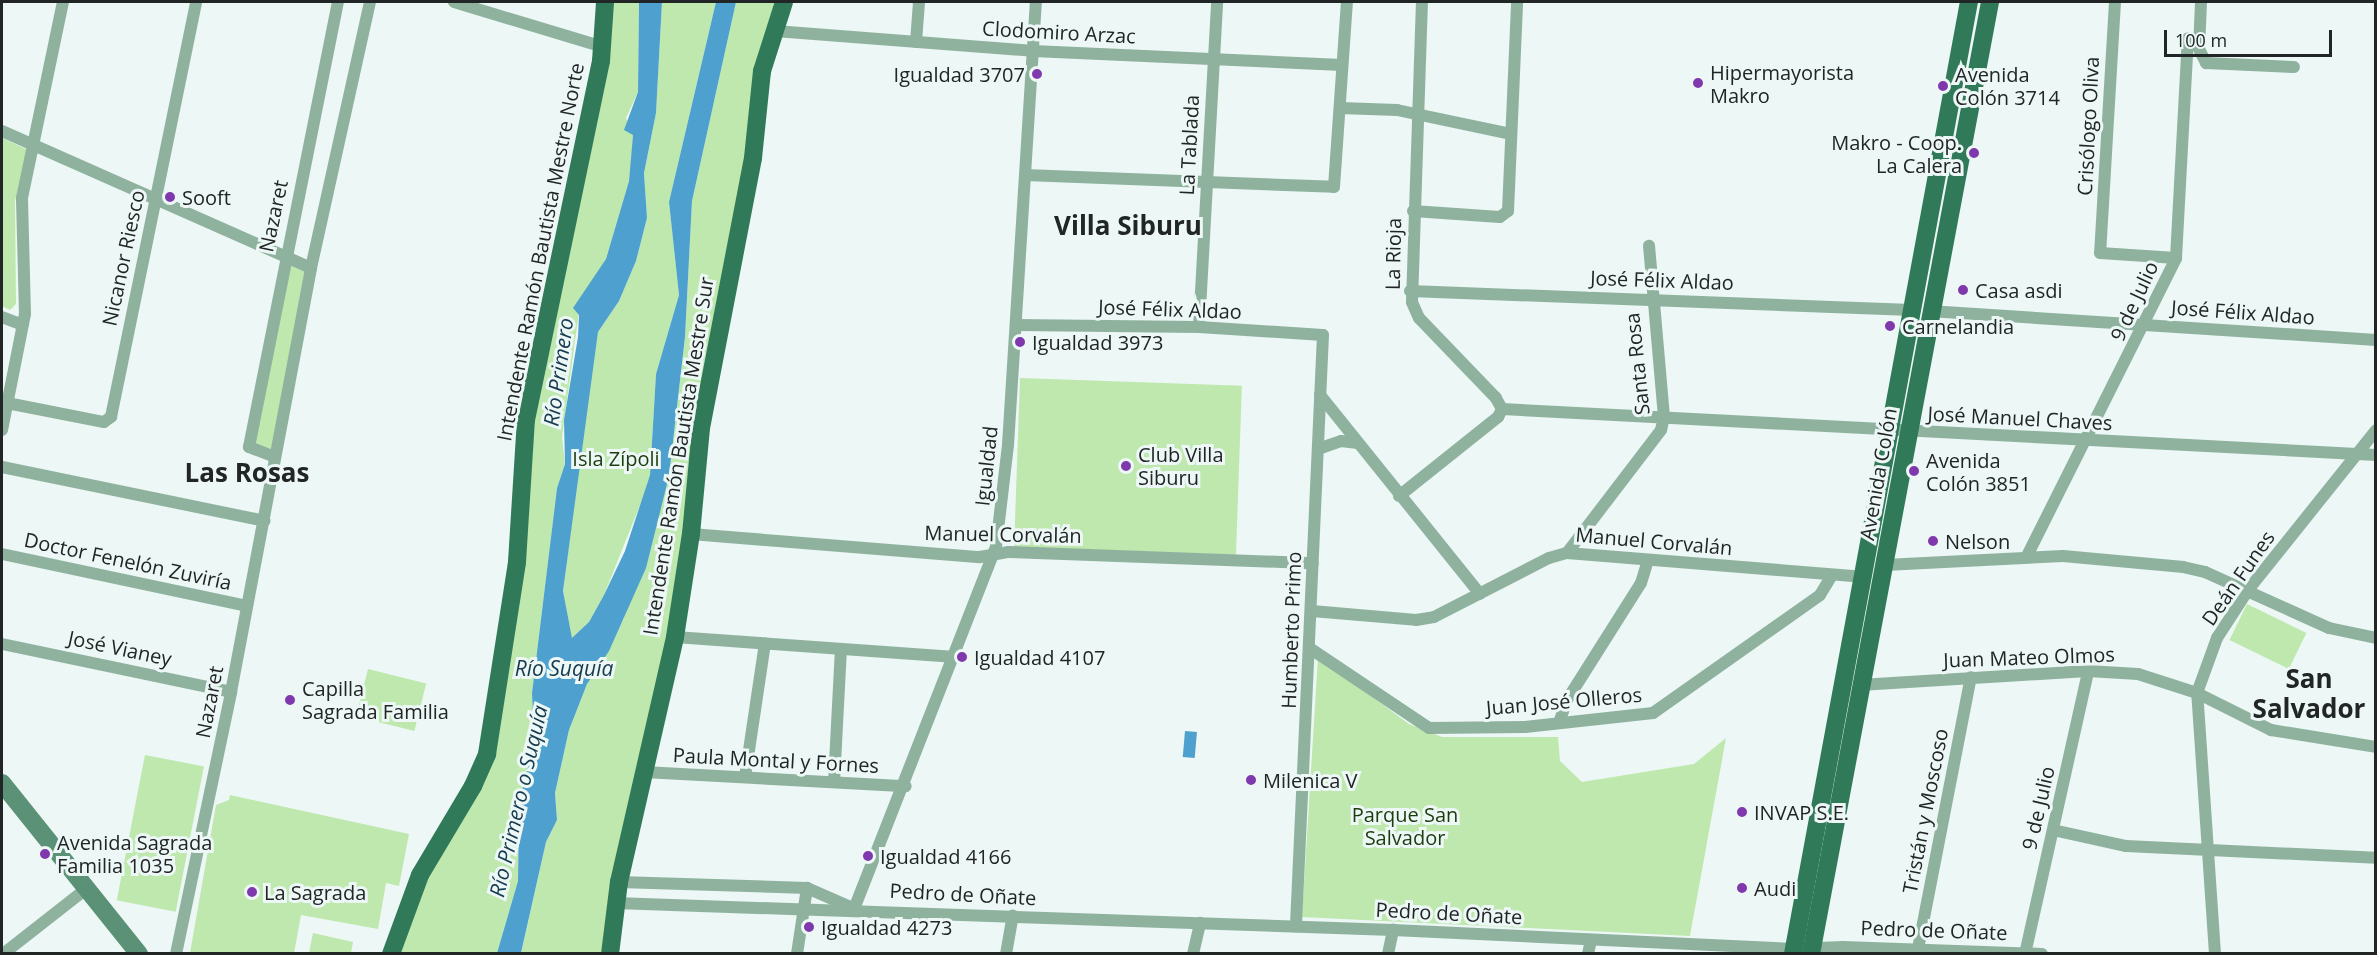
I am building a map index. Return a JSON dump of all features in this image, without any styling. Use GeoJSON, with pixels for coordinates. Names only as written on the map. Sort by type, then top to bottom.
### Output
{"type":"FeatureCollection","features":[{"type":"Feature","properties":{"kind":"main road","name":"Intendente Ramón Bautista Mestre Norte"},"geometry":{"type":"LineString","coordinates":[[391,954],[420,875],[473,786],[487,754],[517,562],[526,420],[603,47],[604,2]]}},
{"type":"Feature","properties":{"kind":"main road","name":"Intendente Ramón Bautista Mestre Sur"},"geometry":{"type":"LineString","coordinates":[[610,954],[619,882],[675,637],[691,534],[701,428],[720,312],[753,158],[762,71],[784,2]]}},
{"type":"Feature","properties":{"kind":"main road","name":"Avenida Colón"},"geometry":{"type":"LineString","coordinates":[[1921,311],[1969,2]]}},
{"type":"Feature","properties":{"kind":"main road","name":"Avenida Colón"},"geometry":{"type":"LineString","coordinates":[[1803,951],[1865,577],[1990,2]]}},
{"type":"Feature","properties":{"kind":"main road","name":"Avenida Colón"},"geometry":{"type":"LineString","coordinates":[[1803,951],[1885,565],[1898,432]]}},
{"type":"Feature","properties":{"kind":"main road"},"geometry":{"type":"LineString","coordinates":[[2,783],[140,954]]}},
{"type":"Feature","properties":{"kind":"street"},"geometry":{"type":"LineString","coordinates":[[2,430],[23,325],[20,207],[63,2]]}},
{"type":"Feature","properties":{"kind":"street","name":"Nicanor Riesco"},"geometry":{"type":"LineString","coordinates":[[7,403],[108,421],[196,2]]}},
{"type":"Feature","properties":{"kind":"street","name":"Nazaret"},"geometry":{"type":"LineString","coordinates":[[275,457],[249,447],[285,256],[338,2]]}},
{"type":"Feature","properties":{"kind":"street","name":"Nazaret"},"geometry":{"type":"LineString","coordinates":[[176,954],[231,692],[311,268],[370,2]]}},
{"type":"Feature","properties":{"kind":"street"},"geometry":{"type":"LineString","coordinates":[[454,2],[603,47]]}},
{"type":"Feature","properties":{"kind":"street"},"geometry":{"type":"LineString","coordinates":[[916,42],[919,2]]}},
{"type":"Feature","properties":{"kind":"street","name":"Igualdad"},"geometry":{"type":"LineString","coordinates":[[854,909],[906,786],[995,554],[1008,445],[1017,325],[1036,2]]}},
{"type":"Feature","properties":{"kind":"street","name":"La Tablada"},"geometry":{"type":"LineString","coordinates":[[1199,327],[1217,2]]}},
{"type":"Feature","properties":{"kind":"street"},"geometry":{"type":"LineString","coordinates":[[1025,175],[1334,187],[1347,2]]}},
{"type":"Feature","properties":{"kind":"street","name":"La Rioja"},"geometry":{"type":"LineString","coordinates":[[1422,2],[1410,291],[1419,318],[1496,398],[1502,409]]}},
{"type":"Feature","properties":{"kind":"street"},"geometry":{"type":"LineString","coordinates":[[1413,211],[1500,217],[1508,211],[1517,2]]}},
{"type":"Feature","properties":{"kind":"street","name":"Crisólogo Oliva"},"geometry":{"type":"LineString","coordinates":[[2115,2],[2100,253],[2176,258]]}},
{"type":"Feature","properties":{"kind":"street"},"geometry":{"type":"LineString","coordinates":[[2202,2],[2199,49],[2206,63],[2294,67]]}},
{"type":"Feature","properties":{"kind":"street","name":"Clodomiro Arzac"},"geometry":{"type":"LineString","coordinates":[[775,31],[1033,51],[1342,65]]}},
{"type":"Feature","properties":{"kind":"street","name":"9 de Julio"},"geometry":{"type":"LineString","coordinates":[[2027,556],[2088,441],[2176,258],[2188,38]]}},
{"type":"Feature","properties":{"kind":"street"},"geometry":{"type":"LineString","coordinates":[[1340,108],[1417,113],[1511,134]]}},
{"type":"Feature","properties":{"kind":"street"},"geometry":{"type":"LineString","coordinates":[[2,130],[311,268]]}},
{"type":"Feature","properties":{"kind":"street","name":"Santa Rosa"},"geometry":{"type":"LineString","coordinates":[[1567,553],[1658,438],[1664,417],[1651,298],[1649,246]]}},
{"type":"Feature","properties":{"kind":"street","name":"José Félix Aldao"},"geometry":{"type":"LineString","coordinates":[[1410,291],[1651,298],[1921,311],[2376,340]]}},
{"type":"Feature","properties":{"kind":"street"},"geometry":{"type":"LineString","coordinates":[[2,317],[23,325]]}},
{"type":"Feature","properties":{"kind":"street","name":"José Félix Aldao"},"geometry":{"type":"LineString","coordinates":[[1017,325],[1199,327],[1323,335]]}},
{"type":"Feature","properties":{"kind":"street","name":"Humberto Primo"},"geometry":{"type":"LineString","coordinates":[[1296,926],[1311,649],[1323,335]]}},
{"type":"Feature","properties":{"kind":"street"},"geometry":{"type":"LineString","coordinates":[[1320,395],[1480,594]]}},
{"type":"Feature","properties":{"kind":"street"},"geometry":{"type":"LineString","coordinates":[[1399,496],[1498,417],[1502,409]]}},
{"type":"Feature","properties":{"kind":"street","name":"José Manuel Chaves"},"geometry":{"type":"LineString","coordinates":[[1502,409],[1898,432],[2376,455]]}},
{"type":"Feature","properties":{"kind":"street","name":"Deán Funes"},"geometry":{"type":"LineString","coordinates":[[2215,954],[2196,693],[2217,638],[2248,591],[2376,430]]}},
{"type":"Feature","properties":{"kind":"street"},"geometry":{"type":"LineString","coordinates":[[1318,449],[1341,441],[1358,443]]}},
{"type":"Feature","properties":{"kind":"street"},"geometry":{"type":"LineString","coordinates":[[2,467],[264,520]]}},
{"type":"Feature","properties":{"kind":"street","name":"Manuel Corvalán"},"geometry":{"type":"LineString","coordinates":[[691,534],[980,557],[995,554],[1313,563]]}},
{"type":"Feature","properties":{"kind":"street","name":"Manuel Corvalán"},"geometry":{"type":"LineString","coordinates":[[1312,611],[1424,619],[1480,594],[1549,558],[1567,553],[1865,577]]}},
{"type":"Feature","properties":{"kind":"street","name":"Doctor Fenelón Zuviría"},"geometry":{"type":"LineString","coordinates":[[2,554],[247,606]]}},
{"type":"Feature","properties":{"kind":"street"},"geometry":{"type":"LineString","coordinates":[[1885,565],[2027,556],[2091,557],[2183,567],[2248,591],[2329,628],[2376,638]]}},
{"type":"Feature","properties":{"kind":"street"},"geometry":{"type":"LineString","coordinates":[[1559,723],[1567,700],[1641,583],[1648,560]]}},
{"type":"Feature","properties":{"kind":"street","name":"Juan José Olleros"},"geometry":{"type":"LineString","coordinates":[[1311,649],[1429,728],[1559,723],[1658,711],[1820,596],[1832,575]]}},
{"type":"Feature","properties":{"kind":"street"},"geometry":{"type":"LineString","coordinates":[[675,637],[955,657]]}},
{"type":"Feature","properties":{"kind":"street"},"geometry":{"type":"LineString","coordinates":[[745,777],[765,643]]}},
{"type":"Feature","properties":{"kind":"street","name":"José Vianey"},"geometry":{"type":"LineString","coordinates":[[2,644],[231,692]]}},
{"type":"Feature","properties":{"kind":"street"},"geometry":{"type":"LineString","coordinates":[[834,782],[841,649]]}},
{"type":"Feature","properties":{"kind":"street","name":"9 de Julio"},"geometry":{"type":"LineString","coordinates":[[2025,953],[2088,671]]}},
{"type":"Feature","properties":{"kind":"street","name":"Juan Mateo Olmos"},"geometry":{"type":"LineString","coordinates":[[1860,685],[1971,676],[2088,671],[2151,677],[2196,693],[2283,734],[2376,747]]}},
{"type":"Feature","properties":{"kind":"street","name":"Tristán y Moscoso"},"geometry":{"type":"LineString","coordinates":[[1918,951],[1971,676]]}},
{"type":"Feature","properties":{"kind":"street","name":"Paula Montal y Fornes"},"geometry":{"type":"LineString","coordinates":[[644,772],[906,786]]}},
{"type":"Feature","properties":{"kind":"street"},"geometry":{"type":"LineString","coordinates":[[2053,830],[2126,846],[2376,858]]}},
{"type":"Feature","properties":{"kind":"street","name":"Pedro de Oñate"},"geometry":{"type":"LineString","coordinates":[[619,882],[807,888],[854,909]]}},
{"type":"Feature","properties":{"kind":"street"},"geometry":{"type":"LineString","coordinates":[[797,954],[806,908],[807,888]]}},
{"type":"Feature","properties":{"kind":"street"},"geometry":{"type":"LineString","coordinates":[[3,954],[86,889]]}},
{"type":"Feature","properties":{"kind":"street","name":"Pedro de Oñate"},"geometry":{"type":"LineString","coordinates":[[615,903],[854,909],[1296,926],[1803,951],[2042,954]]}},
{"type":"Feature","properties":{"kind":"street"},"geometry":{"type":"LineString","coordinates":[[1006,954],[1013,916]]}},
{"type":"Feature","properties":{"kind":"street"},"geometry":{"type":"LineString","coordinates":[[1193,954],[1200,923]]}},
{"type":"Feature","properties":{"kind":"street"},"geometry":{"type":"LineString","coordinates":[[1389,954],[1393,930]]}},
{"type":"Feature","properties":{"kind":"street"},"geometry":{"type":"LineString","coordinates":[[1588,954],[1591,940]]}},
{"type":"Feature","properties":{"kind":"green space"},"geometry":{"type":"Polygon","coordinates":[[[605,2],[639,2],[638,92],[626,118],[633,135],[632,155],[629,181],[606,259],[580,304],[562,437],[565,464],[557,488],[532,693],[534,741],[519,803],[518,881],[497,953],[391,954],[480,771],[521,465],[605,2]]]}},
{"type":"Feature","properties":{"kind":"green space","name":"Isla Zípoli"},"geometry":{"type":"Polygon","coordinates":[[[662,2],[716,2],[669,202],[679,295],[656,374],[650,475],[604,595],[589,622],[572,639],[563,591],[589,382],[598,332],[619,301],[636,261],[647,218],[644,173],[656,113],[662,2]]]}},
{"type":"Feature","properties":{"kind":"green space"},"geometry":{"type":"Polygon","coordinates":[[[736,2],[784,2],[610,953],[521,954],[546,842],[557,820],[555,793],[569,730],[587,684],[623,620],[669,476],[685,337],[692,201],[736,2]]]}},
{"type":"Feature","properties":{"kind":"green space"},"geometry":{"type":"Polygon","coordinates":[[[2,138],[26,149],[28,154],[15,201],[16,304],[10,310],[2,306],[2,138]]]}},
{"type":"Feature","properties":{"kind":"green space"},"geometry":{"type":"Polygon","coordinates":[[[290,265],[305,271],[271,452],[253,443],[290,265]]]}},
{"type":"Feature","properties":{"kind":"green space","name":"Club Villa Siburu"},"geometry":{"type":"Polygon","coordinates":[[[1020,378],[1242,386],[1236,555],[1014,547],[1020,378]]]}},
{"type":"Feature","properties":{"kind":"green space"},"geometry":{"type":"Polygon","coordinates":[[[2247,604],[2306,633],[2289,669],[2229,640],[2247,604]]]}},
{"type":"Feature","properties":{"kind":"green space","name":"Parque San Salvador"},"geometry":{"type":"Polygon","coordinates":[[[1318,657],[1409,724],[1442,737],[1558,737],[1560,761],[1582,782],[1694,764],[1726,738],[1690,936],[1302,917],[1318,657]]]}},
{"type":"Feature","properties":{"kind":"green space"},"geometry":{"type":"Polygon","coordinates":[[[368,669],[426,684],[414,731],[356,717],[368,669]]]}},
{"type":"Feature","properties":{"kind":"green space"},"geometry":{"type":"Polygon","coordinates":[[[145,755],[204,766],[176,912],[117,900],[145,755]]]}},
{"type":"Feature","properties":{"kind":"green space","name":"La Sagrada"},"geometry":{"type":"Polygon","coordinates":[[[230,795],[409,834],[399,886],[386,883],[378,929],[301,915],[294,953],[190,953],[216,805],[229,800],[230,795]]]}},
{"type":"Feature","properties":{"kind":"green space"},"geometry":{"type":"Polygon","coordinates":[[[313,933],[353,942],[351,953],[309,953],[313,933]]]}},
{"type":"Feature","properties":{"kind":"water","name":"Río Suquía"},"geometry":{"type":"Polygon","coordinates":[[[639,2],[662,2],[656,113],[644,173],[647,218],[636,261],[619,301],[598,332],[563,591],[572,638],[589,622],[604,595],[625,551],[650,475],[656,374],[679,295],[669,202],[716,2],[736,2],[692,201],[685,337],[669,476],[646,568],[609,651],[587,684],[569,730],[555,793],[557,820],[546,842],[521,953],[497,953],[518,881],[519,803],[534,741],[532,693],[557,488],[565,464],[564,420],[578,337],[579,315],[573,308],[606,259],[629,181],[633,135],[624,130],[638,92],[639,2]]]}},
{"type":"Feature","properties":{"kind":"water"},"geometry":{"type":"Polygon","coordinates":[[[1185,731],[1197,732],[1195,758],[1183,757],[1185,731]]]}},
{"type":"Feature","properties":{"kind":"place","name":"Igualdad 3707"},"geometry":{"type":"Point","coordinates":[1037,74]}},
{"type":"Feature","properties":{"kind":"place","name":"Hipermayorista Makro"},"geometry":{"type":"Point","coordinates":[1698,83]}},
{"type":"Feature","properties":{"kind":"place","name":"Avenida Colón 3714"},"geometry":{"type":"Point","coordinates":[1943,86]}},
{"type":"Feature","properties":{"kind":"place","name":"Makro - Coop. La Calera"},"geometry":{"type":"Point","coordinates":[1974,153]}},
{"type":"Feature","properties":{"kind":"place","name":"Sooft"},"geometry":{"type":"Point","coordinates":[170,197]}},
{"type":"Feature","properties":{"kind":"place","name":"Casa asdi"},"geometry":{"type":"Point","coordinates":[1963,290]}},
{"type":"Feature","properties":{"kind":"place","name":"Carnelandia"},"geometry":{"type":"Point","coordinates":[1890,326]}},
{"type":"Feature","properties":{"kind":"place","name":"Igualdad 3973"},"geometry":{"type":"Point","coordinates":[1020,342]}},
{"type":"Feature","properties":{"kind":"place","name":"Club Villa Siburu"},"geometry":{"type":"Point","coordinates":[1126,466]}},
{"type":"Feature","properties":{"kind":"place","name":"Avenida Colón 3851"},"geometry":{"type":"Point","coordinates":[1914,471]}},
{"type":"Feature","properties":{"kind":"place","name":"Nelson"},"geometry":{"type":"Point","coordinates":[1933,541]}},
{"type":"Feature","properties":{"kind":"place","name":"Igualdad 4107"},"geometry":{"type":"Point","coordinates":[962,657]}},
{"type":"Feature","properties":{"kind":"place","name":"Capilla Sagrada Familia"},"geometry":{"type":"Point","coordinates":[290,700]}},
{"type":"Feature","properties":{"kind":"place","name":"Milenica V"},"geometry":{"type":"Point","coordinates":[1251,780]}},
{"type":"Feature","properties":{"kind":"place","name":"INVAP S.E."},"geometry":{"type":"Point","coordinates":[1742,812]}},
{"type":"Feature","properties":{"kind":"place","name":"Avenida Sagrada Familia 1035"},"geometry":{"type":"Point","coordinates":[45,854]}},
{"type":"Feature","properties":{"kind":"place","name":"Igualdad 4166"},"geometry":{"type":"Point","coordinates":[868,856]}},
{"type":"Feature","properties":{"kind":"place","name":"Audi"},"geometry":{"type":"Point","coordinates":[1742,888]}},
{"type":"Feature","properties":{"kind":"place","name":"La Sagrada"},"geometry":{"type":"Point","coordinates":[252,892]}},
{"type":"Feature","properties":{"kind":"place","name":"Igualdad 4273"},"geometry":{"type":"Point","coordinates":[809,927]}},
{"type":"Feature","properties":{"kind":"district","name":"Villa Siburu"},"geometry":{"type":"Point","coordinates":[1128,226]}},
{"type":"Feature","properties":{"kind":"district","name":"Las Rosas"},"geometry":{"type":"Point","coordinates":[247,473]}},
{"type":"Feature","properties":{"kind":"district","name":"San Salvador"},"geometry":{"type":"Point","coordinates":[2309,694]}},
{"type":"Feature","properties":{"kind":"water label","name":"Río Primero"},"geometry":{"type":"Point","coordinates":[558,372]}},
{"type":"Feature","properties":{"kind":"water label","name":"Río Primero o Suquía"},"geometry":{"type":"Point","coordinates":[518,801]}}]}
